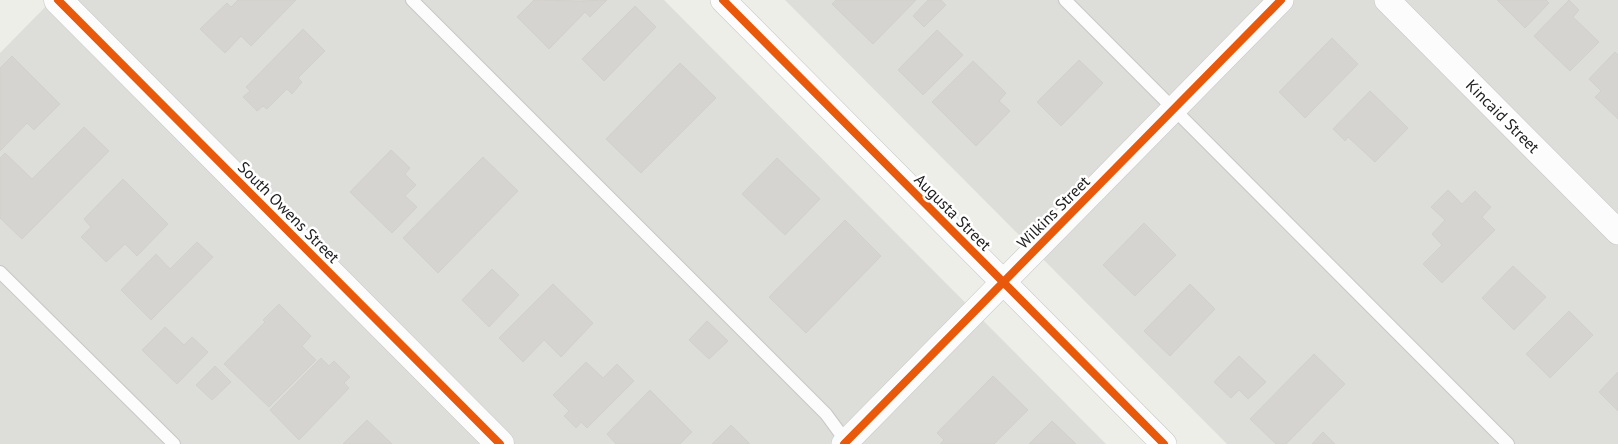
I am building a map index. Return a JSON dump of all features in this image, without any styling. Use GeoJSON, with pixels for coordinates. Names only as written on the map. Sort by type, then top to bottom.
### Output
{"type":"FeatureCollection","features":[{"type":"Feature","properties":{"kind":"street","name":"South Owens Street"},"geometry":{"type":"LineString","coordinates":[[58,0],[500,444]]}},
{"type":"Feature","properties":{"kind":"street","name":"Augusta Street"},"geometry":{"type":"LineString","coordinates":[[722,0],[1164,444]]}},
{"type":"Feature","properties":{"kind":"street","name":"Wilkins Street"},"geometry":{"type":"LineString","coordinates":[[846,443],[1281,0]]}},
{"type":"Feature","properties":{"kind":"street","name":"Kincaid Street"},"geometry":{"type":"LineString","coordinates":[[1387,0],[1618,232]]}},
{"type":"Feature","properties":{"kind":"lane"},"geometry":{"type":"LineString","coordinates":[[412,0],[826,414],[846,443]]}},
{"type":"Feature","properties":{"kind":"lane"},"geometry":{"type":"LineString","coordinates":[[1065,0],[1508,444]]}},
{"type":"Feature","properties":{"kind":"lane"},"geometry":{"type":"LineString","coordinates":[[0,272],[174,444]]}},
{"type":"Feature","properties":{"kind":"shaded area"},"geometry":{"type":"Polygon","coordinates":[[[52,0],[664,0],[1106,444],[0,444],[0,53],[52,0]]]}},
{"type":"Feature","properties":{"kind":"shaded area"},"geometry":{"type":"Polygon","coordinates":[[[785,0],[1618,0],[1618,444],[1227,444],[785,0]]]}},
{"type":"Feature","properties":{"kind":"building"},"geometry":{"type":"Polygon","coordinates":[[[238,0],[296,0],[251,46],[241,36],[225,53],[200,29],[227,3],[231,7],[238,0]]]}},
{"type":"Feature","properties":{"kind":"building"},"geometry":{"type":"Polygon","coordinates":[[[534,0],[607,0],[590,17],[585,12],[549,49],[517,17],[534,0]]]}},
{"type":"Feature","properties":{"kind":"building"},"geometry":{"type":"Polygon","coordinates":[[[836,0],[916,0],[873,44],[832,4],[836,0]]]}},
{"type":"Feature","properties":{"kind":"building"},"geometry":{"type":"Polygon","coordinates":[[[928,0],[941,0],[946,5],[924,27],[913,16],[928,0]]]}},
{"type":"Feature","properties":{"kind":"building"},"geometry":{"type":"Polygon","coordinates":[[[1497,0],[1546,0],[1549,3],[1525,28],[1497,0]]]}},
{"type":"Feature","properties":{"kind":"building"},"geometry":{"type":"Polygon","coordinates":[[[1569,0],[1579,10],[1573,17],[1599,42],[1570,71],[1534,36],[1569,0]]]}},
{"type":"Feature","properties":{"kind":"building"},"geometry":{"type":"Polygon","coordinates":[[[635,6],[656,27],[604,81],[582,59],[635,6]]]}},
{"type":"Feature","properties":{"kind":"building"},"geometry":{"type":"Polygon","coordinates":[[[303,29],[325,51],[298,78],[302,82],[292,94],[287,89],[267,109],[263,106],[257,111],[243,97],[250,91],[246,87],[303,29]]]}},
{"type":"Feature","properties":{"kind":"building"},"geometry":{"type":"Polygon","coordinates":[[[937,30],[963,55],[923,95],[898,70],[937,30]]]}},
{"type":"Feature","properties":{"kind":"building"},"geometry":{"type":"Polygon","coordinates":[[[1332,38],[1358,64],[1305,118],[1279,92],[1332,38]]]}},
{"type":"Feature","properties":{"kind":"building"},"geometry":{"type":"Polygon","coordinates":[[[1615,52],[1618,55],[1618,119],[1595,97],[1601,91],[1589,79],[1615,52]]]}},
{"type":"Feature","properties":{"kind":"building"},"geometry":{"type":"Polygon","coordinates":[[[12,56],[60,104],[34,130],[27,123],[0,151],[0,68],[12,56]]]}},
{"type":"Feature","properties":{"kind":"building"},"geometry":{"type":"Polygon","coordinates":[[[1079,60],[1103,83],[1061,126],[1037,102],[1079,60]]]}},
{"type":"Feature","properties":{"kind":"building"},"geometry":{"type":"Polygon","coordinates":[[[973,61],[1006,93],[999,101],[1010,111],[976,146],[932,102],[973,61]]]}},
{"type":"Feature","properties":{"kind":"building"},"geometry":{"type":"Polygon","coordinates":[[[680,63],[716,98],[641,173],[606,139],[680,63]]]}},
{"type":"Feature","properties":{"kind":"building"},"geometry":{"type":"Polygon","coordinates":[[[1370,91],[1408,128],[1375,162],[1348,137],[1345,141],[1333,129],[1370,91]]]}},
{"type":"Feature","properties":{"kind":"building"},"geometry":{"type":"Polygon","coordinates":[[[84,127],[109,151],[22,239],[0,218],[0,158],[5,153],[32,179],[84,127]]]}},
{"type":"Feature","properties":{"kind":"building"},"geometry":{"type":"Polygon","coordinates":[[[391,150],[410,168],[405,174],[416,185],[405,196],[417,207],[392,233],[350,192],[391,150]]]}},
{"type":"Feature","properties":{"kind":"building"},"geometry":{"type":"Polygon","coordinates":[[[483,157],[518,191],[438,273],[403,238],[483,157]]]}},
{"type":"Feature","properties":{"kind":"building"},"geometry":{"type":"Polygon","coordinates":[[[777,158],[820,199],[785,235],[742,194],[777,158]]]}},
{"type":"Feature","properties":{"kind":"building"},"geometry":{"type":"Polygon","coordinates":[[[123,179],[168,224],[137,256],[125,244],[106,262],[81,237],[91,227],[84,219],[123,179]]]}},
{"type":"Feature","properties":{"kind":"building"},"geometry":{"type":"Polygon","coordinates":[[[1448,190],[1462,204],[1475,191],[1491,207],[1482,217],[1495,230],[1442,283],[1423,264],[1442,245],[1432,234],[1445,220],[1431,207],[1448,190]]]}},
{"type":"Feature","properties":{"kind":"building"},"geometry":{"type":"Polygon","coordinates":[[[845,220],[881,256],[806,333],[769,297],[845,220]]]}},
{"type":"Feature","properties":{"kind":"building"},"geometry":{"type":"Polygon","coordinates":[[[1144,223],[1176,255],[1135,296],[1103,265],[1144,223]]]}},
{"type":"Feature","properties":{"kind":"building"},"geometry":{"type":"Polygon","coordinates":[[[197,242],[213,257],[151,320],[121,290],[156,254],[170,269],[197,242]]]}},
{"type":"Feature","properties":{"kind":"building"},"geometry":{"type":"Polygon","coordinates":[[[1513,266],[1546,297],[1514,330],[1482,298],[1513,266]]]}},
{"type":"Feature","properties":{"kind":"building"},"geometry":{"type":"Polygon","coordinates":[[[492,269],[519,295],[489,327],[462,300],[492,269]]]}},
{"type":"Feature","properties":{"kind":"building"},"geometry":{"type":"Polygon","coordinates":[[[553,284],[593,323],[561,357],[544,340],[523,362],[499,338],[553,284]]]}},
{"type":"Feature","properties":{"kind":"building"},"geometry":{"type":"Polygon","coordinates":[[[1190,284],[1215,309],[1170,356],[1144,331],[1190,284]]]}},
{"type":"Feature","properties":{"kind":"building"},"geometry":{"type":"Polygon","coordinates":[[[279,304],[311,336],[302,346],[316,360],[269,407],[224,364],[265,322],[263,320],[279,304]]]}},
{"type":"Feature","properties":{"kind":"building"},"geometry":{"type":"Polygon","coordinates":[[[1569,311],[1593,335],[1550,378],[1526,354],[1569,311]]]}},
{"type":"Feature","properties":{"kind":"building"},"geometry":{"type":"Polygon","coordinates":[[[707,321],[728,341],[709,359],[689,340],[707,321]]]}},
{"type":"Feature","properties":{"kind":"building"},"geometry":{"type":"Polygon","coordinates":[[[165,327],[184,345],[192,337],[208,352],[177,384],[142,350],[165,327]]]}},
{"type":"Feature","properties":{"kind":"building"},"geometry":{"type":"Polygon","coordinates":[[[1314,354],[1345,384],[1286,444],[1276,444],[1250,419],[1314,354]]]}},
{"type":"Feature","properties":{"kind":"building"},"geometry":{"type":"Polygon","coordinates":[[[1239,356],[1266,382],[1248,399],[1239,390],[1231,398],[1214,382],[1239,356]]]}},
{"type":"Feature","properties":{"kind":"building"},"geometry":{"type":"Polygon","coordinates":[[[321,358],[329,366],[334,361],[350,377],[344,383],[349,388],[299,440],[270,410],[321,358]]]}},
{"type":"Feature","properties":{"kind":"building"},"geometry":{"type":"Polygon","coordinates":[[[586,362],[603,378],[617,364],[634,381],[587,428],[581,422],[576,428],[564,416],[569,411],[553,395],[586,362]]]}},
{"type":"Feature","properties":{"kind":"building"},"geometry":{"type":"Polygon","coordinates":[[[215,366],[231,382],[212,400],[196,385],[215,366]]]}},
{"type":"Feature","properties":{"kind":"building"},"geometry":{"type":"Polygon","coordinates":[[[1618,372],[1618,411],[1599,392],[1618,372]]]}},
{"type":"Feature","properties":{"kind":"building"},"geometry":{"type":"Polygon","coordinates":[[[993,376],[1028,410],[994,444],[940,444],[944,440],[937,433],[993,376]]]}},
{"type":"Feature","properties":{"kind":"building"},"geometry":{"type":"Polygon","coordinates":[[[650,390],[692,432],[680,444],[616,444],[607,434],[650,390]]]}},
{"type":"Feature","properties":{"kind":"building"},"geometry":{"type":"Polygon","coordinates":[[[367,420],[392,444],[343,444],[367,420]]]}},
{"type":"Feature","properties":{"kind":"building"},"geometry":{"type":"Polygon","coordinates":[[[1052,421],[1076,444],[1029,444],[1052,421]]]}},
{"type":"Feature","properties":{"kind":"building"},"geometry":{"type":"Polygon","coordinates":[[[731,425],[750,444],[712,444],[731,425]]]}},
{"type":"Feature","properties":{"kind":"building"},"geometry":{"type":"Polygon","coordinates":[[[1323,432],[1335,444],[1312,444],[1323,432]]]}},
{"type":"Feature","properties":{"kind":"cycle path"},"geometry":{"type":"LineString","coordinates":[[58,0],[500,444]]}},
{"type":"Feature","properties":{"kind":"cycle path"},"geometry":{"type":"LineString","coordinates":[[723,0],[1164,444]]}},
{"type":"Feature","properties":{"kind":"cycle path"},"geometry":{"type":"LineString","coordinates":[[844,444],[1281,0]]}}]}
